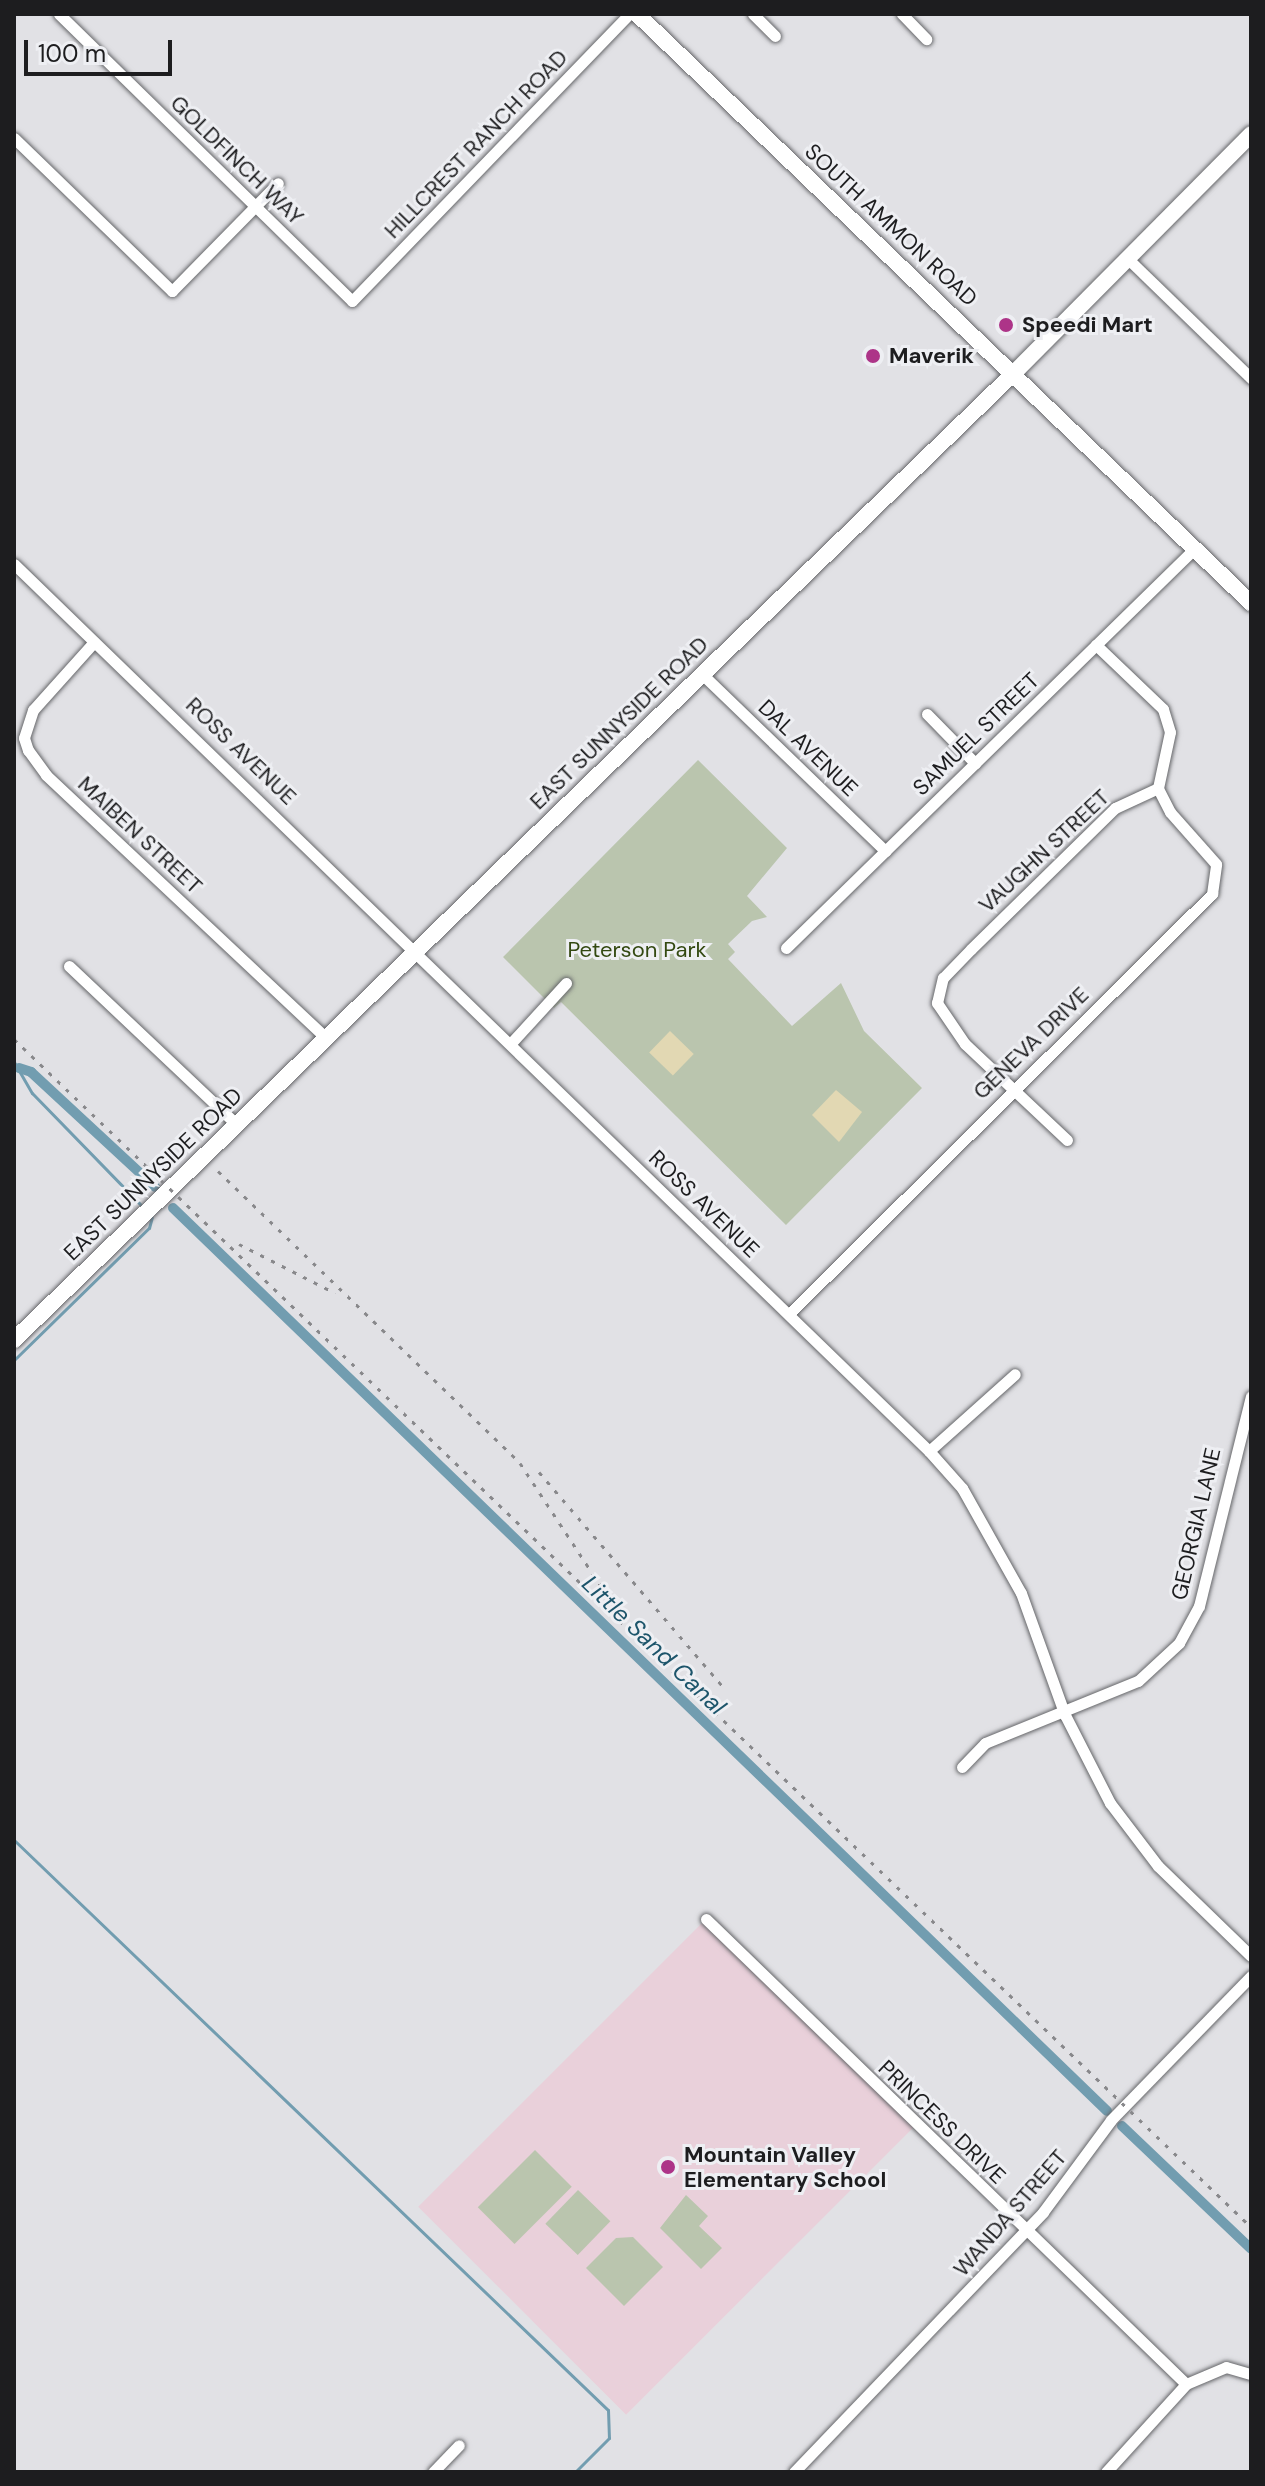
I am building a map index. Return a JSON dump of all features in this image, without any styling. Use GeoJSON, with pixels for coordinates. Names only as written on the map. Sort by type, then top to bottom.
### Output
{"type":"FeatureCollection","features":[{"type":"Feature","properties":{"kind":"main road","name":"SOUTH AMMON ROAD"},"geometry":{"type":"LineString","coordinates":[[637,14],[1015,372],[1251,603]]}},
{"type":"Feature","properties":{"kind":"main road","name":"EAST SUNNYSIDE ROAD"},"geometry":{"type":"LineString","coordinates":[[14,1340],[1015,372],[1251,135]]}},
{"type":"Feature","properties":{"kind":"street","name":"GOLDFINCH WAY"},"geometry":{"type":"LineString","coordinates":[[59,14],[352,301]]}},
{"type":"Feature","properties":{"kind":"street","name":"HILLCREST RANCH ROAD"},"geometry":{"type":"LineString","coordinates":[[352,301],[629,14]]}},
{"type":"Feature","properties":{"kind":"street"},"geometry":{"type":"LineString","coordinates":[[758,16],[775,36]]}},
{"type":"Feature","properties":{"kind":"street"},"geometry":{"type":"LineString","coordinates":[[910,17],[926,39]]}},
{"type":"Feature","properties":{"kind":"street"},"geometry":{"type":"LineString","coordinates":[[14,138],[172,291],[278,183]]}},
{"type":"Feature","properties":{"kind":"street"},"geometry":{"type":"LineString","coordinates":[[1127,258],[1251,378]]}},
{"type":"Feature","properties":{"kind":"street","name":"SAMUEL STREET"},"geometry":{"type":"LineString","coordinates":[[786,948],[1195,548]]}},
{"type":"Feature","properties":{"kind":"street","name":"ROSS AVENUE"},"geometry":{"type":"LineString","coordinates":[[14,564],[512,1042],[790,1313],[929,1451],[962,1488],[1021,1593],[1065,1715],[1086,1763],[1135,1837],[1251,1956]]}},
{"type":"Feature","properties":{"kind":"street"},"geometry":{"type":"LineString","coordinates":[[14,722],[25,732],[33,710],[94,642]]}},
{"type":"Feature","properties":{"kind":"street"},"geometry":{"type":"LineString","coordinates":[[1096,645],[1163,709],[1170,732],[1158,788]]}},
{"type":"Feature","properties":{"kind":"street","name":"DAL AVENUE"},"geometry":{"type":"LineString","coordinates":[[702,674],[885,851]]}},
{"type":"Feature","properties":{"kind":"street"},"geometry":{"type":"LineString","coordinates":[[927,714],[975,763]]}},
{"type":"Feature","properties":{"kind":"street","name":"MAIBEN STREET"},"geometry":{"type":"LineString","coordinates":[[25,732],[28,750],[46,775],[326,1038]]}},
{"type":"Feature","properties":{"kind":"street","name":"VAUGHN STREET"},"geometry":{"type":"LineString","coordinates":[[1013,1088],[946,1023],[937,1003],[943,978],[1115,808],[1158,788]]}},
{"type":"Feature","properties":{"kind":"street","name":"GENEVA DRIVE"},"geometry":{"type":"LineString","coordinates":[[790,1313],[1013,1088],[1212,894],[1216,864],[1170,812],[1158,788]]}},
{"type":"Feature","properties":{"kind":"street"},"geometry":{"type":"LineString","coordinates":[[69,966],[236,1124]]}},
{"type":"Feature","properties":{"kind":"street"},"geometry":{"type":"LineString","coordinates":[[512,1042],[566,983]]}},
{"type":"Feature","properties":{"kind":"street"},"geometry":{"type":"LineString","coordinates":[[1013,1088],[1067,1140]]}},
{"type":"Feature","properties":{"kind":"street"},"geometry":{"type":"LineString","coordinates":[[929,1451],[1015,1374]]}},
{"type":"Feature","properties":{"kind":"street","name":"GEORGIA LANE"},"geometry":{"type":"LineString","coordinates":[[962,1767],[985,1743],[1065,1715],[1138,1681],[1190,1628],[1251,1396]]}},
{"type":"Feature","properties":{"kind":"street","name":"PRINCESS DRIVE"},"geometry":{"type":"LineString","coordinates":[[706,1919],[1186,2384]]}},
{"type":"Feature","properties":{"kind":"street","name":"WANDA STREET"},"geometry":{"type":"LineString","coordinates":[[794,2472],[1025,2229],[1111,2120],[1251,1976]]}},
{"type":"Feature","properties":{"kind":"street"},"geometry":{"type":"LineString","coordinates":[[1106,2472],[1186,2384],[1209,2371],[1235,2366],[1251,2374]]}},
{"type":"Feature","properties":{"kind":"street"},"geometry":{"type":"LineString","coordinates":[[433,2472],[459,2445]]}},
{"type":"Feature","properties":{"kind":"shaded area","name":"Mountain Valley Elementary School"},"geometry":{"type":"Polygon","coordinates":[[[706,1919],[914,2127],[626,2415],[418,2207],[706,1919]]]}},
{"type":"Feature","properties":{"kind":"green space","name":"Peterson Park"},"geometry":{"type":"Polygon","coordinates":[[[698,760],[787,848],[747,896],[767,917],[752,921],[728,944],[735,952],[728,959],[792,1026],[841,983],[864,1031],[922,1088],[786,1225],[561,1002],[554,1008],[503,957],[698,760]]]}},
{"type":"Feature","properties":{"kind":"green space"},"geometry":{"type":"Polygon","coordinates":[[[535,2150],[572,2187],[514,2244],[478,2207],[535,2150]]]}},
{"type":"Feature","properties":{"kind":"green space"},"geometry":{"type":"Polygon","coordinates":[[[578,2190],[610,2221],[578,2255],[545,2224],[578,2190]]]}},
{"type":"Feature","properties":{"kind":"green space"},"geometry":{"type":"Polygon","coordinates":[[[686,2195],[708,2216],[699,2226],[722,2248],[701,2269],[660,2228],[686,2195]]]}},
{"type":"Feature","properties":{"kind":"green space"},"geometry":{"type":"Polygon","coordinates":[[[633,2237],[663,2267],[624,2306],[586,2268],[616,2238],[633,2237]]]}},
{"type":"Feature","properties":{"kind":"sand"},"geometry":{"type":"Polygon","coordinates":[[[670,1031],[694,1054],[673,1076],[649,1053],[670,1031]]]}},
{"type":"Feature","properties":{"kind":"sand"},"geometry":{"type":"Polygon","coordinates":[[[836,1090],[862,1112],[839,1142],[812,1115],[836,1090]]]}},
{"type":"Feature","properties":{"kind":"waterway"},"geometry":{"type":"LineString","coordinates":[[14,1062],[32,1093],[140,1204]]}},
{"type":"Feature","properties":{"kind":"waterway"},"geometry":{"type":"LineString","coordinates":[[19,1068],[31,1072],[155,1187]]}},
{"type":"Feature","properties":{"kind":"waterway","name":"Little Sand Canal"},"geometry":{"type":"LineString","coordinates":[[173,1208],[1107,2111]]}},
{"type":"Feature","properties":{"kind":"waterway"},"geometry":{"type":"LineString","coordinates":[[14,1360],[149,1228],[152,1217]]}},
{"type":"Feature","properties":{"kind":"waterway"},"geometry":{"type":"LineString","coordinates":[[14,1840],[608,2410],[609,2438],[575,2472]]}},
{"type":"Feature","properties":{"kind":"waterway","name":"Little Sand Canal"},"geometry":{"type":"LineString","coordinates":[[1122,2126],[1251,2249]]}},
{"type":"Feature","properties":{"kind":"railway"},"geometry":{"type":"LineString","coordinates":[[14,1039],[1251,2227]]}},
{"type":"Feature","properties":{"kind":"railway"},"geometry":{"type":"LineString","coordinates":[[218,1171],[520,1463],[614,1606]]}},
{"type":"Feature","properties":{"kind":"railway"},"geometry":{"type":"LineString","coordinates":[[239,1244],[335,1293]]}},
{"type":"Feature","properties":{"kind":"railway"},"geometry":{"type":"LineString","coordinates":[[539,1472],[724,1688]]}},
{"type":"Feature","properties":{"kind":"place","name":"Speedi Mart"},"geometry":{"type":"Point","coordinates":[1006,325]}},
{"type":"Feature","properties":{"kind":"place","name":"Maverik"},"geometry":{"type":"Point","coordinates":[873,356]}},
{"type":"Feature","properties":{"kind":"place","name":"Mountain Valley Elementary School"},"geometry":{"type":"Point","coordinates":[668,2167]}}]}
